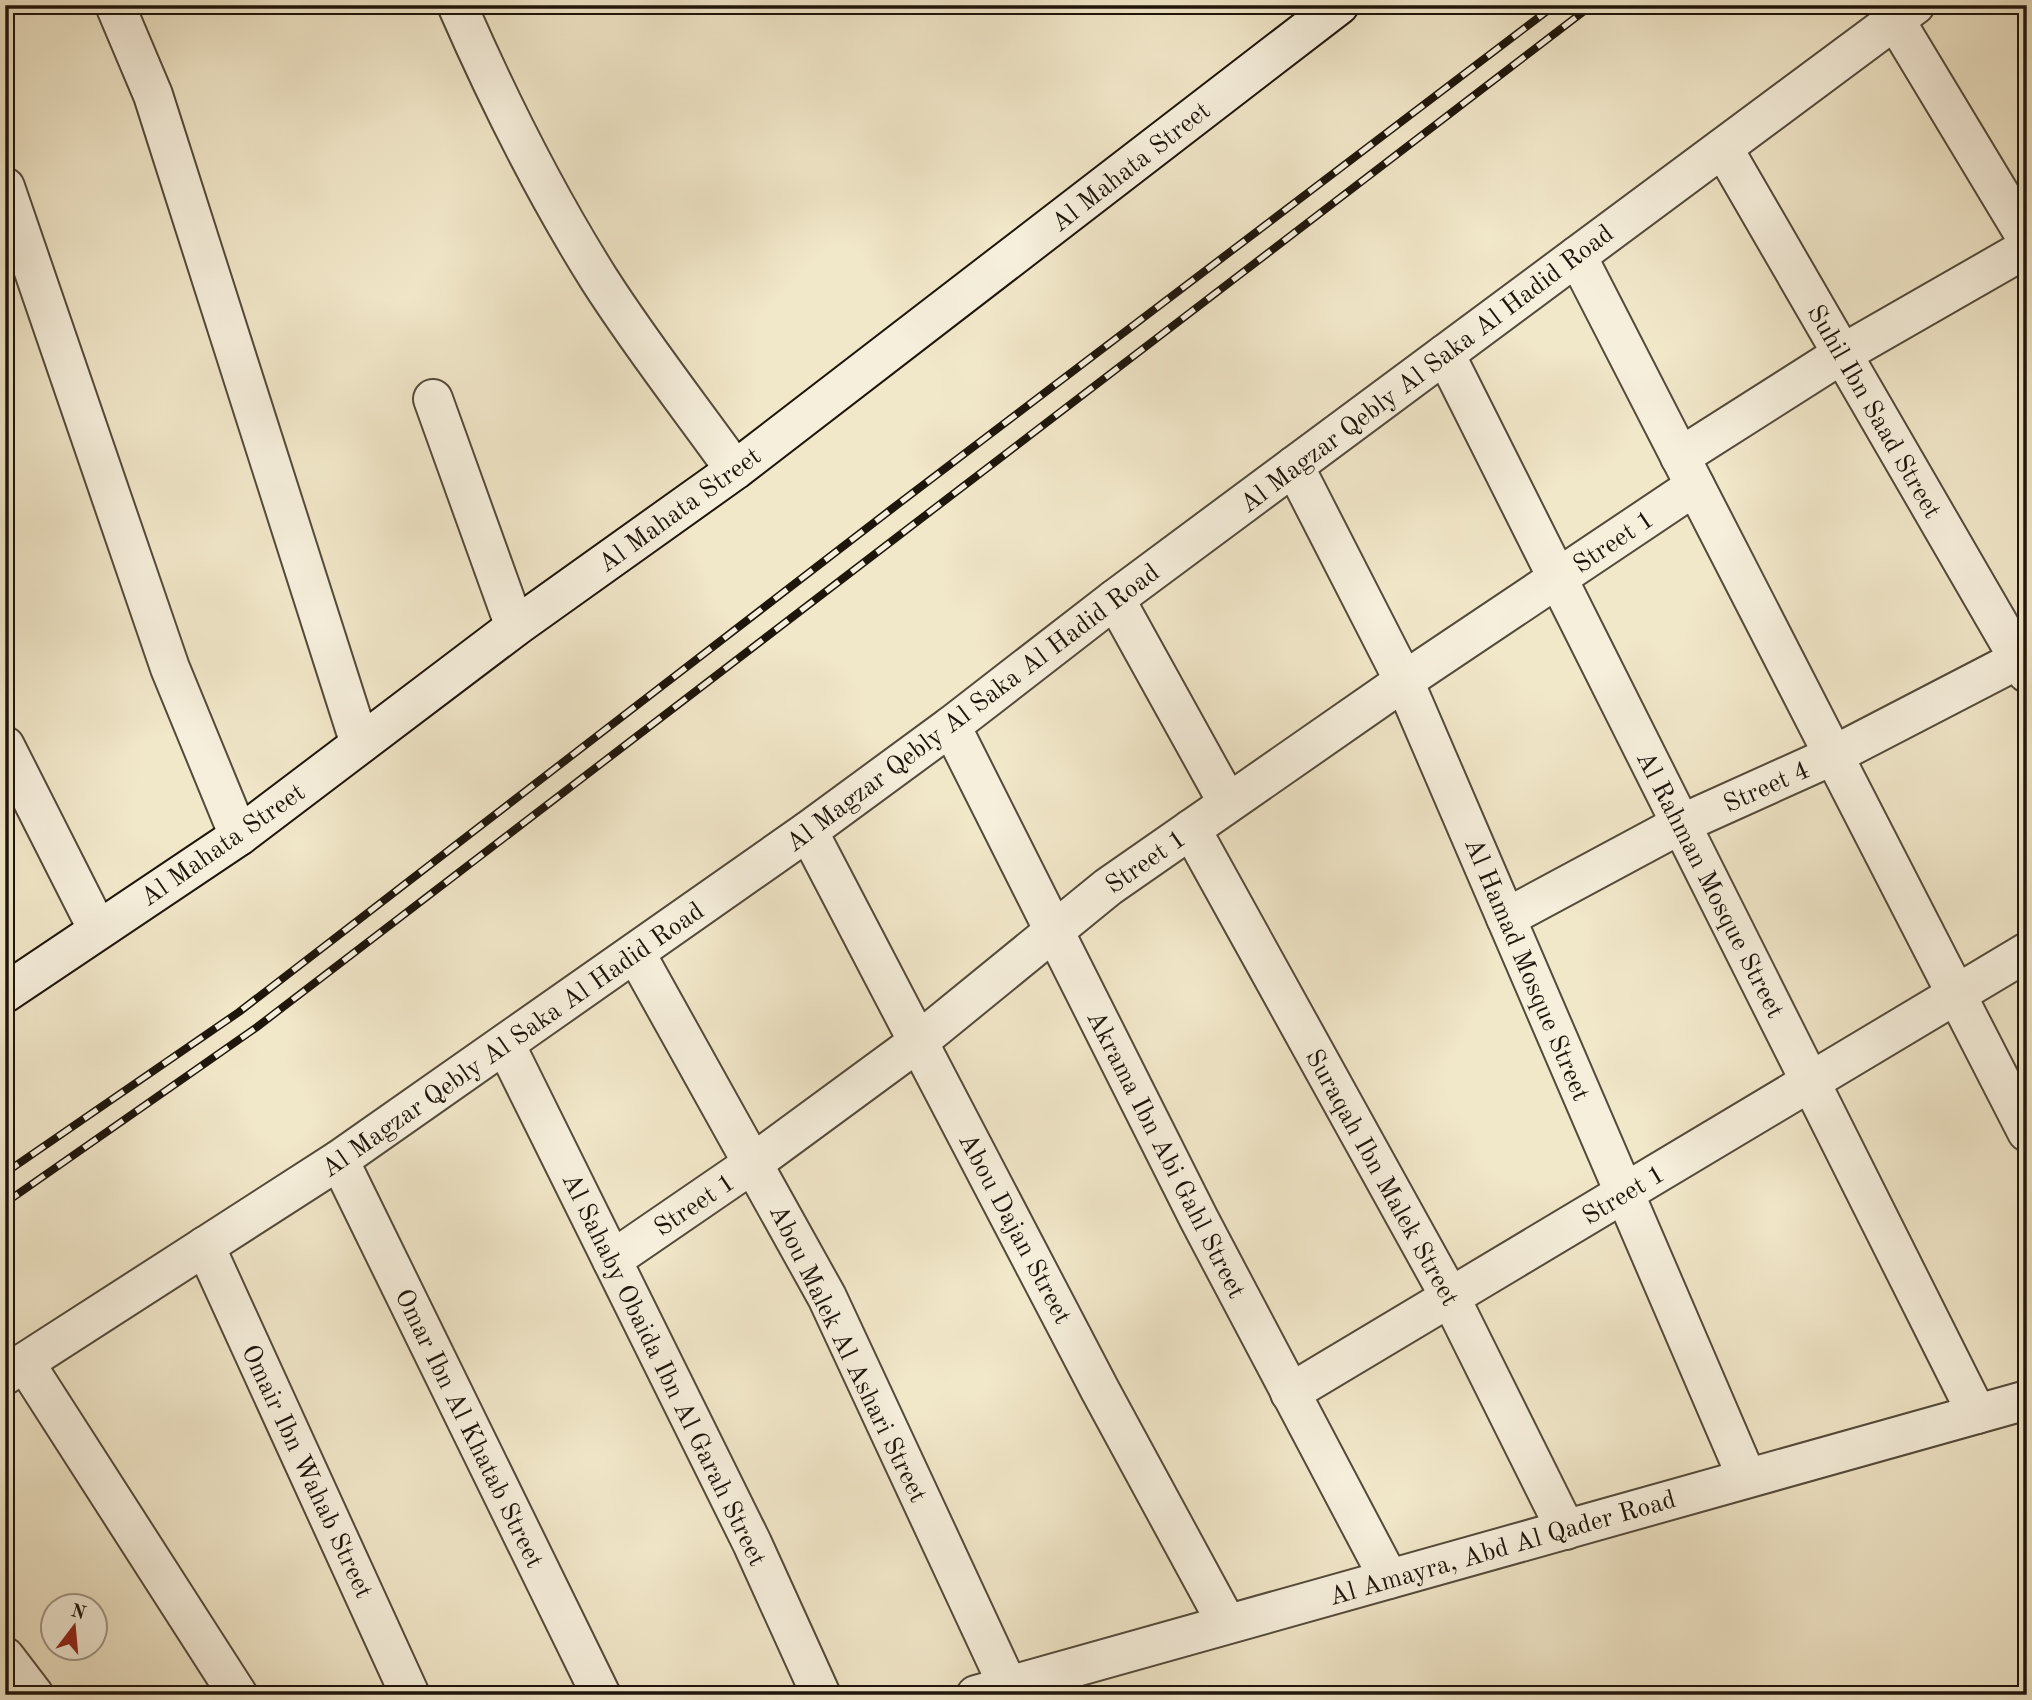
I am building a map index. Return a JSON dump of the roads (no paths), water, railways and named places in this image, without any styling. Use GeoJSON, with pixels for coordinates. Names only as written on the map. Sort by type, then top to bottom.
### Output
{"type":"FeatureCollection","features":[{"type":"Feature","properties":{"kind":"street"},"geometry":{"type":"LineString","coordinates":[[115,5],[157,108],[254,405],[293,541],[360,744]]}},
{"type":"Feature","properties":{"kind":"street"},"geometry":{"type":"LineString","coordinates":[[457,5],[502,102],[600,281],[735,470]]}},
{"type":"Feature","properties":{"kind":"street","name":"Al Mahata Street"},"geometry":{"type":"LineString","coordinates":[[5,993],[239,836],[515,627],[735,470],[1339,5]]}},
{"type":"Feature","properties":{"kind":"street"},"geometry":{"type":"LineString","coordinates":[[1905,13],[2027,239]]}},
{"type":"Feature","properties":{"kind":"street","name":"Al Magzar Qebly Al Saka Al Hadid Road"},"geometry":{"type":"LineString","coordinates":[[15,1369],[339,1160],[808,831],[951,726],[1115,599],[1905,13]]}},
{"type":"Feature","properties":{"kind":"street","name":"Suhil Ibn Saad Street"},"geometry":{"type":"LineString","coordinates":[[1723,148],[2024,663]]}},
{"type":"Feature","properties":{"kind":"street"},"geometry":{"type":"LineString","coordinates":[[5,187],[170,668],[239,836]]}},
{"type":"Feature","properties":{"kind":"street","name":"Street 1"},"geometry":{"type":"LineString","coordinates":[[612,1260],[752,1164],[918,1042],[1079,908],[1404,681],[1558,578],[1688,472],[1842,355],[2027,248]]}},
{"type":"Feature","properties":{"kind":"street"},"geometry":{"type":"LineString","coordinates":[[1577,256],[2027,1132]]}},
{"type":"Feature","properties":{"kind":"street","name":"Al Rahman Mosque Street"},"geometry":{"type":"LineString","coordinates":[[1445,354],[1977,1413]]}},
{"type":"Feature","properties":{"kind":"street"},"geometry":{"type":"LineString","coordinates":[[433,399],[515,627]]}},
{"type":"Feature","properties":{"kind":"street","name":"Al Hamad Mosque Street"},"geometry":{"type":"LineString","coordinates":[[1294,466],[1404,681],[1747,1478]]}},
{"type":"Feature","properties":{"kind":"street"},"geometry":{"type":"LineString","coordinates":[[1115,599],[1228,803]]}},
{"type":"Feature","properties":{"kind":"street","name":"Street 4"},"geometry":{"type":"LineString","coordinates":[[1506,918],[1681,824],[1834,755],[2024,663]]}},
{"type":"Feature","properties":{"kind":"street","name":"Akrama Ibn Abi Gahl Street"},"geometry":{"type":"LineString","coordinates":[[951,726],[1290,1393],[1389,1579]]}},
{"type":"Feature","properties":{"kind":"street"},"geometry":{"type":"LineString","coordinates":[[5,746],[98,930]]}},
{"type":"Feature","properties":{"kind":"street","name":"Suraqah Ibn Malek Street"},"geometry":{"type":"LineString","coordinates":[[1191,829],[1450,1297],[1566,1530]]}},
{"type":"Feature","properties":{"kind":"street","name":"Abou Dajan Street"},"geometry":{"type":"LineString","coordinates":[[808,831],[1124,1435],[1227,1624]]}},
{"type":"Feature","properties":{"kind":"street","name":"Street 1"},"geometry":{"type":"LineString","coordinates":[[1290,1393],[2027,952]]}},
{"type":"Feature","properties":{"kind":"street","name":"Abou Malek Al Ashari Street"},"geometry":{"type":"LineString","coordinates":[[636,954],[827,1297],[992,1690]]}},
{"type":"Feature","properties":{"kind":"street","name":"Al Sahaby Obaida Ibn Al Garah Street"},"geometry":{"type":"LineString","coordinates":[[505,1044],[752,1543],[821,1695]]}},
{"type":"Feature","properties":{"kind":"street","name":"Omar Ibn Al Khatab Street"},"geometry":{"type":"LineString","coordinates":[[339,1160],[601,1695]]}},
{"type":"Feature","properties":{"kind":"street","name":"Omair Ibn Wahab Street"},"geometry":{"type":"LineString","coordinates":[[205,1246],[410,1695]]}},
{"type":"Feature","properties":{"kind":"street"},"geometry":{"type":"LineString","coordinates":[[15,1369],[238,1695]]}},
{"type":"Feature","properties":{"kind":"street","name":"Al Amayra, Abd Al Qader Road"},"geometry":{"type":"LineString","coordinates":[[992,1690],[2027,1399]]}},
{"type":"Feature","properties":{"kind":"street"},"geometry":{"type":"LineString","coordinates":[[5,1657],[34,1695]]}},
{"type":"Feature","properties":{"kind":"railway"},"geometry":{"type":"LineString","coordinates":[[5,1173],[239,1012],[889,511],[1555,5]]}},
{"type":"Feature","properties":{"kind":"railway"},"geometry":{"type":"LineString","coordinates":[[5,1203],[257,1027],[1592,5]]}}]}
